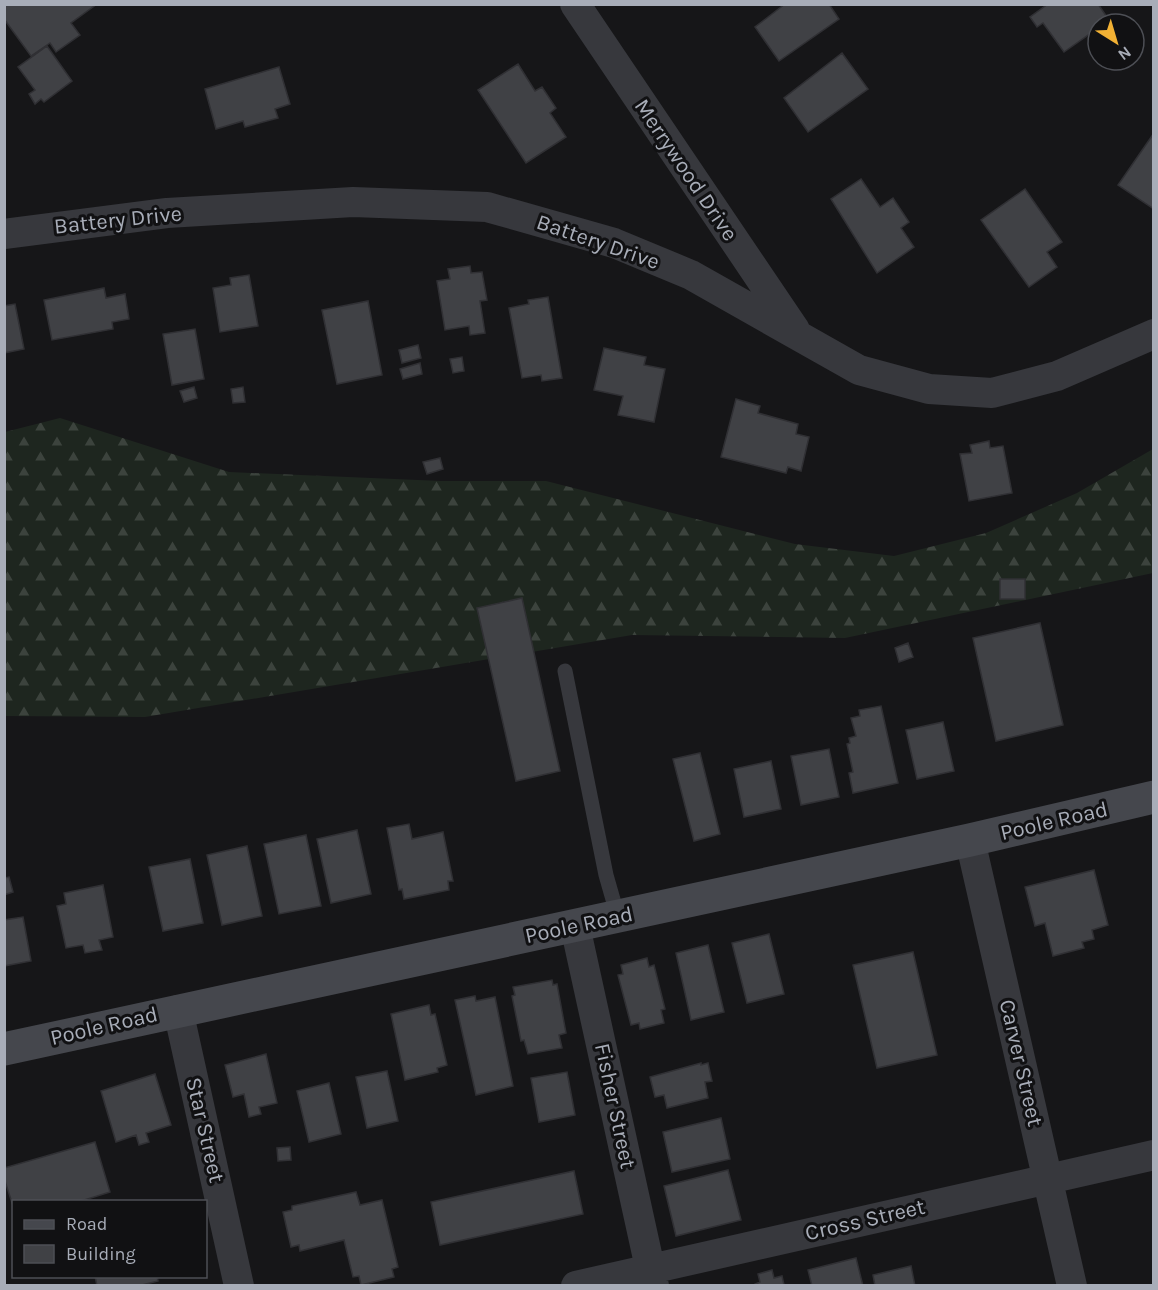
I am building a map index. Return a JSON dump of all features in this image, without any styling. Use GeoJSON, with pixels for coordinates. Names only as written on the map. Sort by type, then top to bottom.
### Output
{"type":"FeatureCollection","features":[{"type":"Feature","properties":{"kind":"main road","name":"Poole Road"},"geometry":{"type":"LineString","coordinates":[[4,1049],[970,840],[1154,797]]}},
{"type":"Feature","properties":{"kind":"street","name":"Merrywood Drive"},"geometry":{"type":"LineString","coordinates":[[575,4],[798,335]]}},
{"type":"Feature","properties":{"kind":"street","name":"Battery Drive"},"geometry":{"type":"LineString","coordinates":[[4,234],[167,213],[353,202],[487,207],[614,243],[691,275],[859,370],[929,389],[992,393],[1057,376],[1154,334]]}},
{"type":"Feature","properties":{"kind":"street","name":"Carver Street"},"geometry":{"type":"LineString","coordinates":[[970,840],[1072,1286]]}},
{"type":"Feature","properties":{"kind":"street","name":"Fisher Street"},"geometry":{"type":"LineString","coordinates":[[575,926],[652,1277]]}},
{"type":"Feature","properties":{"kind":"street","name":"Star Street"},"geometry":{"type":"LineString","coordinates":[[178,1010],[240,1286]]}},
{"type":"Feature","properties":{"kind":"street","name":"Cross Street"},"geometry":{"type":"LineString","coordinates":[[576,1286],[652,1277],[1048,1178],[1154,1155]]}},
{"type":"Feature","properties":{"kind":"lane"},"geometry":{"type":"LineString","coordinates":[[565,671],[606,875],[618,917]]}},
{"type":"Feature","properties":{"kind":"green space"},"geometry":{"type":"Polygon","coordinates":[[[60,418],[229,472],[441,481],[546,481],[795,544],[894,556],[986,533],[1077,493],[1153,449],[1153,573],[845,638],[632,635],[145,717],[5,716],[5,432],[60,418]]]}},
{"type":"Feature","properties":{"kind":"building"},"geometry":{"type":"Polygon","coordinates":[[[4,4],[97,4],[71,23],[80,35],[56,52],[50,43],[31,56],[4,19],[4,4]]]}},
{"type":"Feature","properties":{"kind":"building"},"geometry":{"type":"Polygon","coordinates":[[[785,4],[829,4],[839,19],[779,61],[755,27],[785,4]]]}},
{"type":"Feature","properties":{"kind":"building"},"geometry":{"type":"Polygon","coordinates":[[[1048,4],[1098,4],[1104,12],[1086,12],[1086,36],[1064,52],[1043,23],[1037,27],[1030,17],[1048,4]]]}},
{"type":"Feature","properties":{"kind":"building"},"geometry":{"type":"Polygon","coordinates":[[[47,46],[72,81],[44,102],[41,99],[35,104],[29,94],[35,90],[18,67],[47,46]]]}},
{"type":"Feature","properties":{"kind":"building"},"geometry":{"type":"Polygon","coordinates":[[[842,53],[868,89],[808,132],[784,98],[842,53]]]}},
{"type":"Feature","properties":{"kind":"building"},"geometry":{"type":"Polygon","coordinates":[[[518,64],[535,91],[542,87],[556,108],[550,113],[566,137],[526,163],[478,90],[518,64]]]}},
{"type":"Feature","properties":{"kind":"building"},"geometry":{"type":"Polygon","coordinates":[[[279,67],[290,104],[275,109],[278,118],[245,127],[243,121],[216,129],[205,89],[279,67]]]}},
{"type":"Feature","properties":{"kind":"building"},"geometry":{"type":"Polygon","coordinates":[[[1154,133],[1154,209],[1118,185],[1154,133]]]}},
{"type":"Feature","properties":{"kind":"building"},"geometry":{"type":"Polygon","coordinates":[[[861,179],[880,207],[893,198],[909,222],[901,228],[914,247],[877,273],[831,199],[861,179]]]}},
{"type":"Feature","properties":{"kind":"building"},"geometry":{"type":"Polygon","coordinates":[[[1025,189],[1062,242],[1047,252],[1057,267],[1029,287],[981,220],[1025,189]]]}},
{"type":"Feature","properties":{"kind":"building"},"geometry":{"type":"Polygon","coordinates":[[[470,266],[471,273],[482,272],[487,300],[480,301],[485,333],[470,335],[469,326],[445,330],[437,281],[450,279],[448,269],[470,266]]]}},
{"type":"Feature","properties":{"kind":"building"},"geometry":{"type":"Polygon","coordinates":[[[249,275],[258,326],[220,332],[213,288],[231,285],[230,278],[249,275]]]}},
{"type":"Feature","properties":{"kind":"building"},"geometry":{"type":"Polygon","coordinates":[[[104,288],[106,298],[125,294],[129,319],[112,322],[113,329],[52,340],[44,300],[104,288]]]}},
{"type":"Feature","properties":{"kind":"building"},"geometry":{"type":"Polygon","coordinates":[[[548,297],[562,378],[542,381],[541,375],[522,378],[509,308],[529,304],[528,300],[548,297]]]}},
{"type":"Feature","properties":{"kind":"building"},"geometry":{"type":"Polygon","coordinates":[[[368,301],[382,375],[337,384],[322,310],[368,301]]]}},
{"type":"Feature","properties":{"kind":"building"},"geometry":{"type":"Polygon","coordinates":[[[15,304],[24,349],[4,353],[4,306],[15,304]]]}},
{"type":"Feature","properties":{"kind":"building"},"geometry":{"type":"Polygon","coordinates":[[[195,329],[204,379],[172,385],[163,334],[195,329]]]}},
{"type":"Feature","properties":{"kind":"building"},"geometry":{"type":"Polygon","coordinates":[[[418,345],[421,358],[402,363],[399,350],[418,345]]]}},
{"type":"Feature","properties":{"kind":"building"},"geometry":{"type":"Polygon","coordinates":[[[604,348],[646,357],[644,365],[665,369],[654,422],[618,415],[623,396],[594,390],[604,348]]]}},
{"type":"Feature","properties":{"kind":"building"},"geometry":{"type":"Polygon","coordinates":[[[462,357],[464,371],[453,373],[450,359],[462,357]]]}},
{"type":"Feature","properties":{"kind":"building"},"geometry":{"type":"Polygon","coordinates":[[[420,363],[422,374],[403,379],[400,369],[420,363]]]}},
{"type":"Feature","properties":{"kind":"building"},"geometry":{"type":"Polygon","coordinates":[[[194,387],[197,398],[184,402],[180,391],[194,387]]]}},
{"type":"Feature","properties":{"kind":"building"},"geometry":{"type":"Polygon","coordinates":[[[243,387],[245,402],[233,403],[231,389],[243,387]]]}},
{"type":"Feature","properties":{"kind":"building"},"geometry":{"type":"Polygon","coordinates":[[[736,399],[760,406],[758,413],[798,424],[796,434],[809,437],[801,471],[788,467],[786,473],[721,457],[736,399]]]}},
{"type":"Feature","properties":{"kind":"building"},"geometry":{"type":"Polygon","coordinates":[[[989,441],[990,448],[1003,446],[1012,493],[969,501],[960,454],[972,453],[970,445],[989,441]]]}},
{"type":"Feature","properties":{"kind":"building"},"geometry":{"type":"Polygon","coordinates":[[[440,458],[443,469],[427,474],[423,462],[440,458]]]}},
{"type":"Feature","properties":{"kind":"building"},"geometry":{"type":"Polygon","coordinates":[[[1000,579],[1025,579],[1025,599],[1000,599],[1000,579]]]}},
{"type":"Feature","properties":{"kind":"building"},"geometry":{"type":"Polygon","coordinates":[[[522,598],[560,771],[516,781],[477,608],[522,598]]]}},
{"type":"Feature","properties":{"kind":"building"},"geometry":{"type":"Polygon","coordinates":[[[1040,623],[1063,725],[996,741],[973,638],[1040,623]]]}},
{"type":"Feature","properties":{"kind":"building"},"geometry":{"type":"Polygon","coordinates":[[[908,643],[913,657],[899,662],[895,648],[908,643]]]}},
{"type":"Feature","properties":{"kind":"building"},"geometry":{"type":"Polygon","coordinates":[[[881,706],[898,783],[853,793],[849,773],[853,772],[847,744],[850,743],[849,738],[856,736],[851,718],[860,716],[859,710],[881,706]]]}},
{"type":"Feature","properties":{"kind":"building"},"geometry":{"type":"Polygon","coordinates":[[[943,722],[954,771],[917,779],[906,730],[943,722]]]}},
{"type":"Feature","properties":{"kind":"building"},"geometry":{"type":"Polygon","coordinates":[[[829,749],[839,797],[801,805],[791,756],[829,749]]]}},
{"type":"Feature","properties":{"kind":"building"},"geometry":{"type":"Polygon","coordinates":[[[700,753],[720,834],[694,841],[673,759],[700,753]]]}},
{"type":"Feature","properties":{"kind":"building"},"geometry":{"type":"Polygon","coordinates":[[[771,761],[781,809],[744,817],[734,769],[771,761]]]}},
{"type":"Feature","properties":{"kind":"building"},"geometry":{"type":"Polygon","coordinates":[[[409,824],[412,839],[443,832],[453,881],[448,881],[449,890],[404,899],[402,889],[399,890],[387,828],[409,824]]]}},
{"type":"Feature","properties":{"kind":"building"},"geometry":{"type":"Polygon","coordinates":[[[357,830],[371,894],[331,903],[317,839],[357,830]]]}},
{"type":"Feature","properties":{"kind":"building"},"geometry":{"type":"Polygon","coordinates":[[[306,835],[321,906],[279,914],[264,844],[306,835]]]}},
{"type":"Feature","properties":{"kind":"building"},"geometry":{"type":"Polygon","coordinates":[[[247,846],[262,916],[222,925],[207,855],[247,846]]]}},
{"type":"Feature","properties":{"kind":"building"},"geometry":{"type":"Polygon","coordinates":[[[190,859],[203,923],[163,931],[149,867],[190,859]]]}},
{"type":"Feature","properties":{"kind":"building"},"geometry":{"type":"Polygon","coordinates":[[[1094,870],[1108,925],[1092,930],[1094,939],[1082,942],[1084,948],[1053,956],[1045,923],[1035,926],[1025,887],[1094,870]]]}},
{"type":"Feature","properties":{"kind":"building"},"geometry":{"type":"Polygon","coordinates":[[[9,877],[13,892],[4,895],[4,878],[9,877]]]}},
{"type":"Feature","properties":{"kind":"building"},"geometry":{"type":"Polygon","coordinates":[[[103,885],[113,937],[99,940],[102,950],[85,953],[83,945],[66,948],[57,906],[66,904],[64,893],[103,885]]]}},
{"type":"Feature","properties":{"kind":"building"},"geometry":{"type":"Polygon","coordinates":[[[23,917],[31,961],[4,966],[4,920],[23,917]]]}},
{"type":"Feature","properties":{"kind":"building"},"geometry":{"type":"Polygon","coordinates":[[[769,934],[784,994],[747,1003],[732,943],[769,934]]]}},
{"type":"Feature","properties":{"kind":"building"},"geometry":{"type":"Polygon","coordinates":[[[708,945],[724,1012],[691,1020],[676,953],[708,945]]]}},
{"type":"Feature","properties":{"kind":"building"},"geometry":{"type":"Polygon","coordinates":[[[913,952],[937,1055],[877,1068],[853,965],[913,952]]]}},
{"type":"Feature","properties":{"kind":"building"},"geometry":{"type":"Polygon","coordinates":[[[647,958],[649,967],[654,965],[665,1009],[661,1010],[664,1023],[640,1029],[639,1023],[631,1025],[618,975],[623,974],[621,965],[647,958]]]}},
{"type":"Feature","properties":{"kind":"building"},"geometry":{"type":"Polygon","coordinates":[[[552,980],[553,985],[557,984],[566,1033],[559,1035],[562,1048],[528,1054],[524,1040],[521,1041],[512,996],[515,995],[513,987],[552,980]]]}},
{"type":"Feature","properties":{"kind":"building"},"geometry":{"type":"Polygon","coordinates":[[[475,996],[476,1001],[495,997],[513,1086],[476,1095],[455,1000],[475,996]]]}},
{"type":"Feature","properties":{"kind":"building"},"geometry":{"type":"Polygon","coordinates":[[[429,1005],[431,1015],[435,1014],[447,1065],[437,1068],[438,1072],[405,1080],[391,1014],[429,1005]]]}},
{"type":"Feature","properties":{"kind":"building"},"geometry":{"type":"Polygon","coordinates":[[[266,1054],[277,1103],[259,1107],[261,1114],[249,1117],[244,1094],[233,1097],[225,1065],[266,1054]]]}},
{"type":"Feature","properties":{"kind":"building"},"geometry":{"type":"Polygon","coordinates":[[[701,1063],[701,1065],[708,1063],[712,1081],[705,1082],[708,1098],[667,1108],[664,1095],[655,1097],[650,1077],[701,1063]]]}},
{"type":"Feature","properties":{"kind":"building"},"geometry":{"type":"Polygon","coordinates":[[[387,1071],[398,1121],[367,1128],[356,1077],[387,1071]]]}},
{"type":"Feature","properties":{"kind":"building"},"geometry":{"type":"Polygon","coordinates":[[[567,1072],[575,1115],[539,1122],[531,1078],[567,1072]]]}},
{"type":"Feature","properties":{"kind":"building"},"geometry":{"type":"Polygon","coordinates":[[[155,1074],[171,1125],[146,1133],[149,1142],[139,1145],[136,1135],[116,1142],[101,1091],[155,1074]]]}},
{"type":"Feature","properties":{"kind":"building"},"geometry":{"type":"Polygon","coordinates":[[[329,1083],[341,1134],[309,1142],[297,1091],[329,1083]]]}},
{"type":"Feature","properties":{"kind":"building"},"geometry":{"type":"Polygon","coordinates":[[[721,1118],[730,1159],[672,1172],[663,1132],[721,1118]]]}},
{"type":"Feature","properties":{"kind":"building"},"geometry":{"type":"Polygon","coordinates":[[[95,1142],[110,1192],[84,1200],[12,1200],[12,1203],[4,1178],[4,1168],[95,1142]]]}},
{"type":"Feature","properties":{"kind":"building"},"geometry":{"type":"Polygon","coordinates":[[[290,1147],[291,1160],[278,1161],[277,1148],[290,1147]]]}},
{"type":"Feature","properties":{"kind":"building"},"geometry":{"type":"Polygon","coordinates":[[[728,1170],[741,1220],[676,1236],[664,1186],[728,1170]]]}},
{"type":"Feature","properties":{"kind":"building"},"geometry":{"type":"Polygon","coordinates":[[[574,1171],[583,1214],[440,1245],[431,1202],[574,1171]]]}},
{"type":"Feature","properties":{"kind":"building"},"geometry":{"type":"Polygon","coordinates":[[[356,1192],[360,1205],[382,1200],[398,1267],[392,1269],[394,1277],[361,1285],[359,1276],[353,1277],[344,1240],[300,1251],[299,1245],[291,1247],[283,1212],[292,1210],[292,1206],[356,1192]]]}},
{"type":"Feature","properties":{"kind":"building"},"geometry":{"type":"Polygon","coordinates":[[[856,1258],[863,1286],[812,1286],[808,1270],[856,1258]]]}},
{"type":"Feature","properties":{"kind":"building"},"geometry":{"type":"Polygon","coordinates":[[[911,1266],[915,1286],[875,1286],[873,1275],[911,1266]]]}},
{"type":"Feature","properties":{"kind":"building"},"geometry":{"type":"Polygon","coordinates":[[[772,1270],[774,1278],[782,1276],[784,1285],[790,1286],[751,1286],[760,1282],[758,1274],[772,1270]]]}},
{"type":"Feature","properties":{"kind":"building"},"geometry":{"type":"Polygon","coordinates":[[[95,1278],[157,1278],[158,1281],[138,1286],[97,1286],[95,1278]]]}}]}
